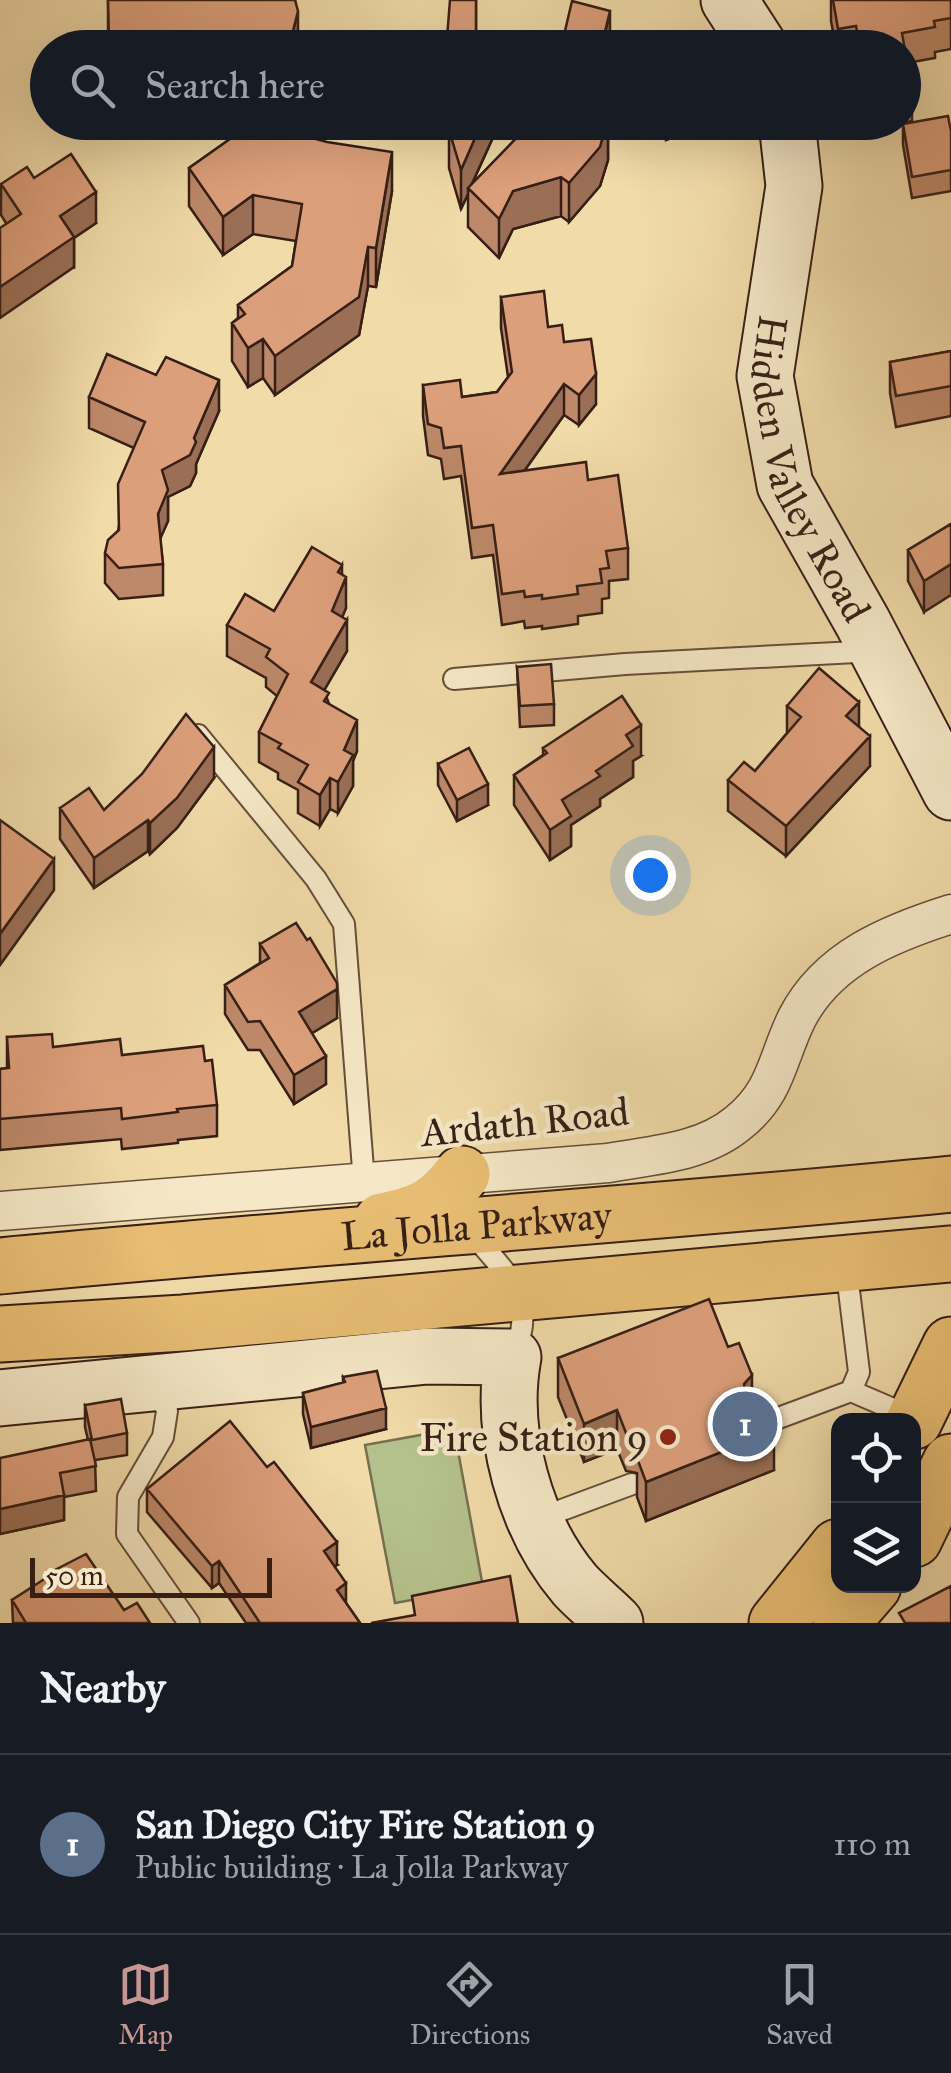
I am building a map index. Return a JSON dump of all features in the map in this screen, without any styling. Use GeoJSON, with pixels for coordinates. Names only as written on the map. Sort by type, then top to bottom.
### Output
{"type":"FeatureCollection","features":[{"type":"Feature","properties":{"kind":"main road"},"geometry":{"type":"LineString","coordinates":[[305,1237],[418,1214],[446,1196],[462,1174]]}},
{"type":"Feature","properties":{"kind":"main road","name":"La Jolla Parkway"},"geometry":{"type":"LineString","coordinates":[[0,1266],[951,1184]]}},
{"type":"Feature","properties":{"kind":"main road","name":"La Jolla Parkway"},"geometry":{"type":"LineString","coordinates":[[0,1334],[183,1323],[951,1254]]}},
{"type":"Feature","properties":{"kind":"main road"},"geometry":{"type":"LineString","coordinates":[[917,1413],[951,1345]]}},
{"type":"Feature","properties":{"kind":"main road"},"geometry":{"type":"LineString","coordinates":[[921,1524],[951,1462]]}},
{"type":"Feature","properties":{"kind":"main road"},"geometry":{"type":"LineString","coordinates":[[921,1533],[951,1506]]}},
{"type":"Feature","properties":{"kind":"main road"},"geometry":{"type":"LineString","coordinates":[[777,1623],[831,1556]]}},
{"type":"Feature","properties":{"kind":"street"},"geometry":{"type":"LineString","coordinates":[[729,0],[748,30]]}},
{"type":"Feature","properties":{"kind":"street","name":"Hidden Valley Road"},"geometry":{"type":"LineString","coordinates":[[789,140],[794,186],[765,376],[784,486],[878,651],[951,792]]}},
{"type":"Feature","properties":{"kind":"street","name":"Ardath Road"},"geometry":{"type":"LineString","coordinates":[[0,1211],[608,1163],[702,1146],[738,1124],[770,1090],[798,1016],[825,981],[858,951],[900,930],[951,914]]}},
{"type":"Feature","properties":{"kind":"street"},"geometry":{"type":"LineString","coordinates":[[0,1398],[428,1356],[513,1357],[507,1389],[518,1466],[534,1521],[574,1583],[614,1623]]}},
{"type":"Feature","properties":{"kind":"lane"},"geometry":{"type":"LineString","coordinates":[[454,679],[625,664],[878,651]]}},
{"type":"Feature","properties":{"kind":"lane"},"geometry":{"type":"LineString","coordinates":[[188,724],[316,879],[344,924],[364,1182]]}},
{"type":"Feature","properties":{"kind":"lane"},"geometry":{"type":"LineString","coordinates":[[468,1228],[520,1292],[525,1328],[513,1357]]}},
{"type":"Feature","properties":{"kind":"lane"},"geometry":{"type":"LineString","coordinates":[[846,1264],[859,1372],[852,1390]]}},
{"type":"Feature","properties":{"kind":"lane"},"geometry":{"type":"LineString","coordinates":[[158,1384],[167,1411],[163,1437],[128,1497],[127,1534],[189,1623]]}},
{"type":"Feature","properties":{"kind":"lane"},"geometry":{"type":"LineString","coordinates":[[757,1426],[852,1390],[900,1413]]}},
{"type":"Feature","properties":{"kind":"lane"},"geometry":{"type":"LineString","coordinates":[[534,1521],[632,1484]]}},
{"type":"Feature","properties":{"kind":"green space"},"geometry":{"type":"Polygon","coordinates":[[[454,1429],[483,1587],[395,1603],[365,1445],[454,1429]]]}},
{"type":"Feature","properties":{"kind":"building"},"geometry":{"type":"Polygon","coordinates":[[[108,0],[295,0],[298,11],[293,30],[109,30],[108,0]]]}},
{"type":"Feature","properties":{"kind":"building"},"geometry":{"type":"Polygon","coordinates":[[[450,0],[476,0],[476,30],[448,30],[450,0]]]}},
{"type":"Feature","properties":{"kind":"building"},"geometry":{"type":"Polygon","coordinates":[[[833,0],[951,0],[951,18],[934,21],[935,27],[838,29],[833,0]]]}},
{"type":"Feature","properties":{"kind":"building"},"geometry":{"type":"Polygon","coordinates":[[[572,1],[610,11],[605,30],[565,30],[572,1]]]}},
{"type":"Feature","properties":{"kind":"building"},"geometry":{"type":"Polygon","coordinates":[[[948,116],[951,170],[912,177],[906,140],[921,140],[921,121],[948,116]]]}},
{"type":"Feature","properties":{"kind":"building"},"geometry":{"type":"Polygon","coordinates":[[[229,140],[320,140],[392,152],[376,248],[368,247],[359,297],[275,356],[263,339],[248,348],[232,323],[245,314],[238,305],[292,266],[302,204],[253,195],[223,217],[189,168],[229,140]]]}},
{"type":"Feature","properties":{"kind":"building"},"geometry":{"type":"Polygon","coordinates":[[[452,140],[474,140],[461,170],[452,140]]]}},
{"type":"Feature","properties":{"kind":"building"},"geometry":{"type":"Polygon","coordinates":[[[515,140],[602,140],[569,183],[561,177],[513,191],[499,219],[468,188],[515,140]]]}},
{"type":"Feature","properties":{"kind":"building"},"geometry":{"type":"Polygon","coordinates":[[[71,154],[96,192],[60,216],[74,237],[0,287],[0,228],[21,214],[1,184],[27,167],[34,178],[71,154]]]}},
{"type":"Feature","properties":{"kind":"building"},"geometry":{"type":"Polygon","coordinates":[[[544,291],[548,327],[562,325],[564,342],[591,339],[596,374],[579,395],[564,384],[500,474],[586,462],[588,480],[618,475],[628,548],[606,551],[609,568],[600,569],[602,583],[577,586],[578,594],[542,599],[542,595],[525,597],[524,591],[502,594],[493,525],[472,528],[461,446],[444,448],[441,428],[428,424],[423,385],[460,380],[462,397],[497,392],[512,372],[501,297],[544,291]]]}},
{"type":"Feature","properties":{"kind":"building"},"geometry":{"type":"Polygon","coordinates":[[[951,351],[951,386],[896,396],[890,362],[951,351]]]}},
{"type":"Feature","properties":{"kind":"building"},"geometry":{"type":"Polygon","coordinates":[[[107,354],[156,375],[166,357],[219,380],[190,455],[162,470],[168,490],[158,514],[163,564],[119,568],[105,553],[108,540],[119,530],[118,484],[145,422],[89,397],[107,354]]]}},
{"type":"Feature","properties":{"kind":"building"},"geometry":{"type":"Polygon","coordinates":[[[951,524],[951,564],[924,581],[908,550],[951,524]]]}},
{"type":"Feature","properties":{"kind":"building"},"geometry":{"type":"Polygon","coordinates":[[[312,547],[342,565],[338,572],[346,577],[332,611],[347,620],[311,682],[329,693],[324,701],[357,720],[344,750],[353,755],[338,782],[330,778],[320,795],[298,782],[308,765],[259,732],[288,674],[266,657],[270,649],[227,625],[245,594],[274,611],[312,547]]]}},
{"type":"Feature","properties":{"kind":"building"},"geometry":{"type":"Polygon","coordinates":[[[551,664],[554,704],[520,706],[517,667],[551,664]]]}},
{"type":"Feature","properties":{"kind":"building"},"geometry":{"type":"Polygon","coordinates":[[[819,668],[859,702],[846,716],[870,736],[786,826],[728,780],[744,762],[755,771],[801,717],[787,706],[819,668]]]}},
{"type":"Feature","properties":{"kind":"building"},"geometry":{"type":"Polygon","coordinates":[[[622,696],[641,725],[626,735],[633,746],[596,771],[600,776],[562,800],[571,816],[550,830],[514,775],[547,753],[543,748],[622,696]]]}},
{"type":"Feature","properties":{"kind":"building"},"geometry":{"type":"Polygon","coordinates":[[[186,714],[214,747],[177,798],[150,823],[148,820],[94,858],[60,808],[89,788],[104,810],[142,774],[186,714]]]}},
{"type":"Feature","properties":{"kind":"building"},"geometry":{"type":"Polygon","coordinates":[[[469,748],[488,784],[457,800],[438,764],[469,748]]]}},
{"type":"Feature","properties":{"kind":"building"},"geometry":{"type":"Polygon","coordinates":[[[0,820],[54,859],[0,934],[0,820]]]}},
{"type":"Feature","properties":{"kind":"building"},"geometry":{"type":"Polygon","coordinates":[[[296,923],[307,940],[310,938],[337,989],[299,1012],[326,1056],[294,1075],[260,1021],[248,1022],[225,985],[269,958],[260,944],[296,923]]]}},
{"type":"Feature","properties":{"kind":"building"},"geometry":{"type":"Polygon","coordinates":[[[52,1034],[53,1047],[120,1039],[122,1055],[203,1046],[205,1061],[212,1060],[217,1105],[122,1119],[121,1108],[0,1119],[0,1069],[9,1068],[7,1037],[52,1034]]]}},
{"type":"Feature","properties":{"kind":"building","name":"Fire Station 9"},"geometry":{"type":"Polygon","coordinates":[[[709,1299],[728,1347],[739,1343],[752,1375],[744,1384],[745,1393],[754,1401],[762,1400],[774,1431],[646,1482],[637,1458],[645,1449],[641,1435],[626,1433],[617,1410],[584,1424],[558,1358],[709,1299]]]}},
{"type":"Feature","properties":{"kind":"building"},"geometry":{"type":"Polygon","coordinates":[[[377,1371],[386,1408],[311,1427],[303,1393],[345,1382],[343,1377],[377,1371]]]}},
{"type":"Feature","properties":{"kind":"building"},"geometry":{"type":"Polygon","coordinates":[[[121,1399],[127,1433],[92,1440],[85,1405],[121,1399]]]}},
{"type":"Feature","properties":{"kind":"building"},"geometry":{"type":"Polygon","coordinates":[[[230,1421],[267,1467],[274,1462],[337,1542],[324,1551],[346,1583],[337,1590],[360,1623],[260,1623],[219,1561],[212,1566],[147,1489],[230,1421]]]}},
{"type":"Feature","properties":{"kind":"building"},"geometry":{"type":"Polygon","coordinates":[[[90,1439],[96,1466],[60,1473],[64,1495],[0,1509],[0,1458],[90,1439]]]}},
{"type":"Feature","properties":{"kind":"building"},"geometry":{"type":"Polygon","coordinates":[[[86,1554],[124,1610],[137,1603],[150,1623],[26,1623],[12,1600],[47,1574],[86,1554]]]}},
{"type":"Feature","properties":{"kind":"building"},"geometry":{"type":"Polygon","coordinates":[[[510,1576],[518,1623],[371,1623],[415,1615],[412,1596],[510,1576]]]}},
{"type":"Feature","properties":{"kind":"building"},"geometry":{"type":"Polygon","coordinates":[[[951,1586],[951,1623],[905,1623],[899,1613],[951,1586]]]}},
{"type":"Feature","properties":{"kind":"place","name":"San Diego City Fire Station 9"},"geometry":{"type":"Point","coordinates":[745,1424]}},
{"type":"Feature","properties":{"kind":"place","name":"Fire Station 9"},"geometry":{"type":"Point","coordinates":[668,1437]}}]}
